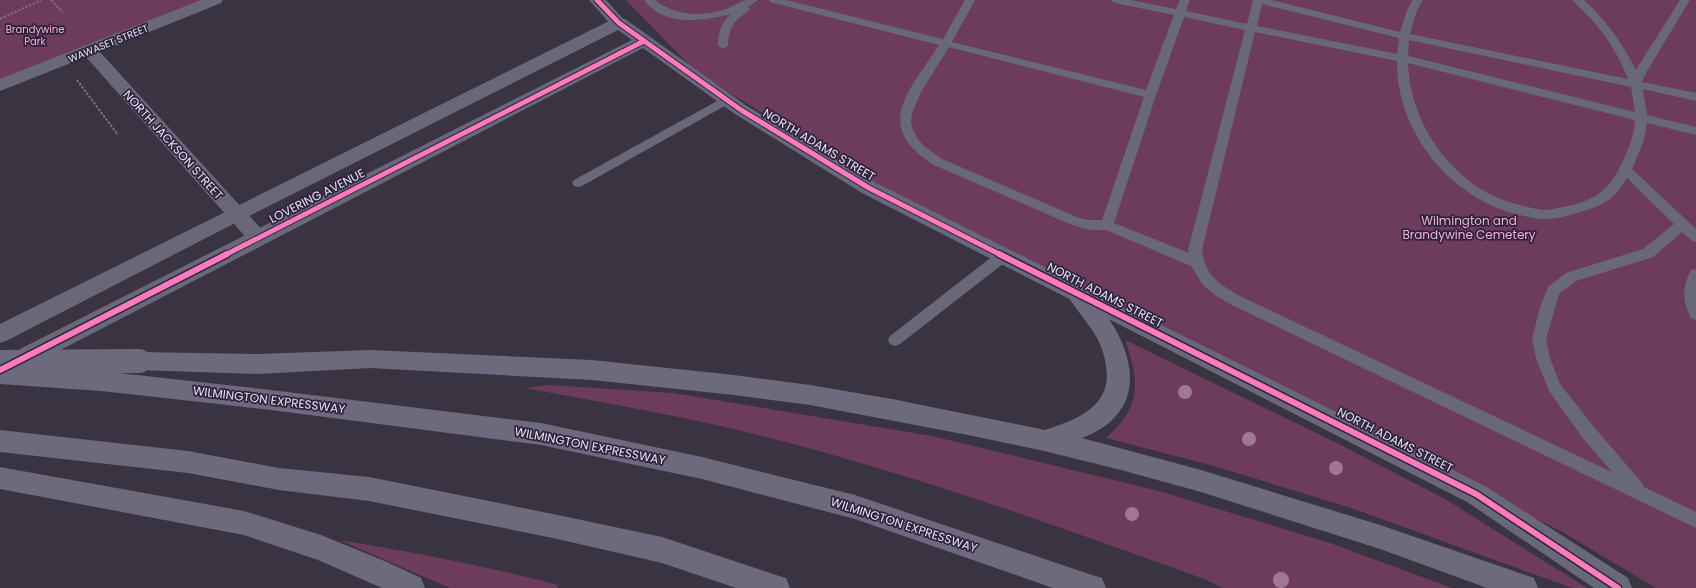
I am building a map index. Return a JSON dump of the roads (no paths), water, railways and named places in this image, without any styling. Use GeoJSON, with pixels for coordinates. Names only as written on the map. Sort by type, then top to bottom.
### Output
{"type":"FeatureCollection","features":[{"type":"Feature","properties":{"kind":"highway"},"geometry":{"type":"LineString","coordinates":[[1044,440],[1067,434],[1096,420],[1105,412],[1117,389],[1119,377],[1116,354],[1103,330],[1077,292]]}},
{"type":"Feature","properties":{"kind":"highway"},"geometry":{"type":"LineString","coordinates":[[0,362],[139,361],[258,364],[370,359],[592,370],[734,385],[810,395],[892,409],[1044,440],[1136,463],[1387,539],[1524,588]]}},
{"type":"Feature","properties":{"kind":"highway","name":"WILMINGTON EXPRESSWAY"},"geometry":{"type":"LineString","coordinates":[[0,374],[101,381],[271,400],[549,436],[702,468],[855,507],[1092,588]]}},
{"type":"Feature","properties":{"kind":"highway"},"geometry":{"type":"LineString","coordinates":[[0,441],[188,462],[279,479],[369,489],[553,526],[662,550],[776,588]]}},
{"type":"Feature","properties":{"kind":"highway"},"geometry":{"type":"LineString","coordinates":[[0,478],[244,523],[321,548],[377,571],[411,588]]}},
{"type":"Feature","properties":{"kind":"street","name":"WAWASET STREET"},"geometry":{"type":"LineString","coordinates":[[0,85],[215,0]]}},
{"type":"Feature","properties":{"kind":"street","name":"NORTH ADAMS STREET"},"geometry":{"type":"LineString","coordinates":[[597,0],[620,23],[726,100],[786,139],[869,188],[1476,494],[1618,588]]}},
{"type":"Feature","properties":{"kind":"street","name":"LOVERING AVENUE"},"geometry":{"type":"LineString","coordinates":[[0,334],[236,214],[620,23]]}},
{"type":"Feature","properties":{"kind":"street","name":"LOVERING AVENUE"},"geometry":{"type":"LineString","coordinates":[[0,370],[644,41]]}},
{"type":"Feature","properties":{"kind":"street","name":"NORTH JACKSON STREET"},"geometry":{"type":"LineString","coordinates":[[90,50],[96,59],[258,238]]}},
{"type":"Feature","properties":{"kind":"lane"},"geometry":{"type":"LineString","coordinates":[[649,0],[656,8],[676,16],[716,15],[730,11],[754,0]]}},
{"type":"Feature","properties":{"kind":"lane"},"geometry":{"type":"LineString","coordinates":[[723,46],[723,33],[730,20],[754,0]]}},
{"type":"Feature","properties":{"kind":"lane"},"geometry":{"type":"LineString","coordinates":[[774,0],[1150,95]]}},
{"type":"Feature","properties":{"kind":"lane"},"geometry":{"type":"LineString","coordinates":[[970,0],[945,44],[921,80],[908,108],[905,120],[909,134],[919,150],[938,162],[1075,222],[1107,225],[1196,262]]}},
{"type":"Feature","properties":{"kind":"lane"},"geometry":{"type":"LineString","coordinates":[[1115,0],[1401,58],[1642,119],[1696,131]]}},
{"type":"Feature","properties":{"kind":"lane"},"geometry":{"type":"LineString","coordinates":[[1107,225],[1150,95],[1185,0]]}},
{"type":"Feature","properties":{"kind":"lane"},"geometry":{"type":"LineString","coordinates":[[1696,97],[1405,36],[1258,0],[1195,250],[1196,262],[1201,272],[1209,282],[1222,293],[1696,520]]}},
{"type":"Feature","properties":{"kind":"lane"},"geometry":{"type":"LineString","coordinates":[[1418,0],[1413,7],[1401,58],[1406,93],[1422,134],[1436,155],[1454,175],[1482,196],[1512,210],[1549,215],[1582,207],[1610,193],[1626,170],[1637,144],[1642,119],[1636,84],[1622,55],[1609,34],[1587,8],[1578,0]]}},
{"type":"Feature","properties":{"kind":"lane"},"geometry":{"type":"LineString","coordinates":[[1636,84],[1641,71],[1685,0]]}},
{"type":"Feature","properties":{"kind":"lane"},"geometry":{"type":"LineString","coordinates":[[578,183],[726,100]]}},
{"type":"Feature","properties":{"kind":"lane"},"geometry":{"type":"LineString","coordinates":[[1626,170],[1696,236]]}},
{"type":"Feature","properties":{"kind":"lane"},"geometry":{"type":"LineString","coordinates":[[1640,493],[1588,432],[1554,387],[1543,358],[1539,338],[1553,291],[1571,277],[1648,253],[1683,224]]}},
{"type":"Feature","properties":{"kind":"lane"},"geometry":{"type":"LineString","coordinates":[[895,340],[1003,256]]}},
{"type":"Feature","properties":{"kind":"lane"},"geometry":{"type":"LineString","coordinates":[[1696,274],[1691,285],[1693,308],[1696,314]]}},
{"type":"Feature","properties":{"kind":"park label","name":"Brandywine Park"},"geometry":{"type":"Point","coordinates":[35,34]}},
{"type":"Feature","properties":{"kind":"park label","name":"Wilmington and Brandywine Cemetery"},"geometry":{"type":"Point","coordinates":[1469,228]}}]}
